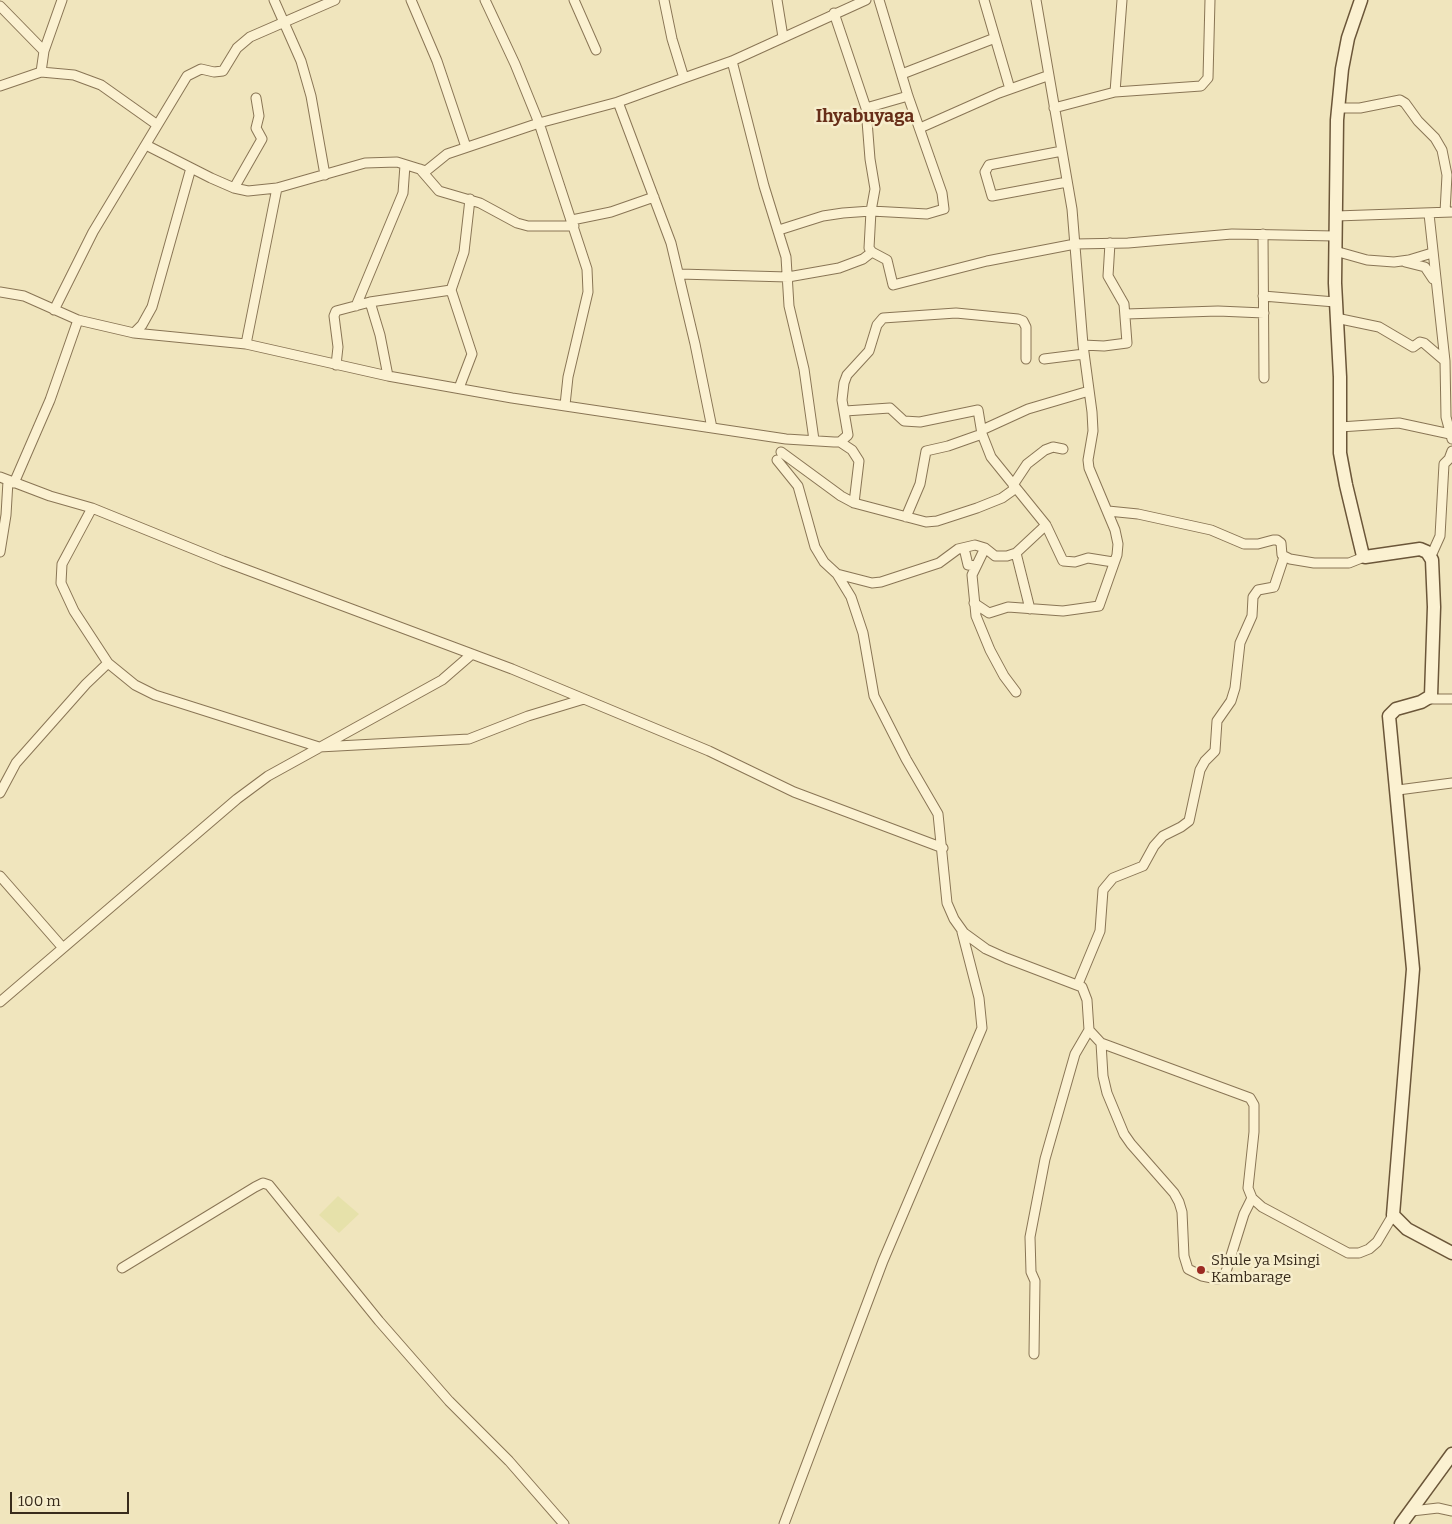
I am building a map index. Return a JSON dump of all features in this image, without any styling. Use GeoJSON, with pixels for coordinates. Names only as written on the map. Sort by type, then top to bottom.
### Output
{"type":"FeatureCollection","features":[{"type":"Feature","properties":{"kind":"street"},"geometry":{"type":"LineString","coordinates":[[41,72],[44,51],[62,0]]}},
{"type":"Feature","properties":{"kind":"street"},"geometry":{"type":"LineString","coordinates":[[274,0],[301,61],[311,96],[325,175]]}},
{"type":"Feature","properties":{"kind":"street"},"geometry":{"type":"LineString","coordinates":[[54,310],[93,232],[146,145],[156,124],[182,82],[190,73],[201,69],[214,72],[223,71],[237,48],[246,40],[335,0]]}},
{"type":"Feature","properties":{"kind":"street"},"geometry":{"type":"LineString","coordinates":[[412,0],[466,147]]}},
{"type":"Feature","properties":{"kind":"street"},"geometry":{"type":"LineString","coordinates":[[484,0],[515,64],[539,123],[587,270],[588,292],[572,357],[565,405]]}},
{"type":"Feature","properties":{"kind":"street"},"geometry":{"type":"LineString","coordinates":[[574,0],[596,50]]}},
{"type":"Feature","properties":{"kind":"street"},"geometry":{"type":"LineString","coordinates":[[664,0],[672,39],[684,78]]}},
{"type":"Feature","properties":{"kind":"street"},"geometry":{"type":"LineString","coordinates":[[777,0],[783,37]]}},
{"type":"Feature","properties":{"kind":"street"},"geometry":{"type":"LineString","coordinates":[[146,145],[234,188],[248,191],[277,188],[365,163],[385,161],[428,170],[444,155],[466,147],[539,123],[618,102],[732,61],[866,0]]}},
{"type":"Feature","properties":{"kind":"street"},"geometry":{"type":"LineString","coordinates":[[778,230],[823,216],[871,211],[927,214],[944,209],[942,193],[908,96],[879,0]]}},
{"type":"Feature","properties":{"kind":"street"},"geometry":{"type":"LineString","coordinates":[[984,0],[1010,89]]}},
{"type":"Feature","properties":{"kind":"street"},"geometry":{"type":"LineString","coordinates":[[974,603],[989,613],[1008,607],[1063,611],[1100,605],[1112,562],[1117,555],[1118,544],[1108,511],[1089,468],[1088,460],[1093,431],[1083,349],[1075,244],[1067,182],[1036,0]]}},
{"type":"Feature","properties":{"kind":"street"},"geometry":{"type":"LineString","coordinates":[[1115,92],[1122,0]]}},
{"type":"Feature","properties":{"kind":"street"},"geometry":{"type":"LineString","coordinates":[[1054,108],[1115,92],[1194,88],[1206,82],[1208,78],[1210,0]]}},
{"type":"Feature","properties":{"kind":"street"},"geometry":{"type":"LineString","coordinates":[[1361,0],[1348,38],[1338,108],[1335,302],[1340,377],[1340,453],[1364,556]]}},
{"type":"Feature","properties":{"kind":"street"},"geometry":{"type":"LineString","coordinates":[[0,6],[44,51]]}},
{"type":"Feature","properties":{"kind":"street"},"geometry":{"type":"LineString","coordinates":[[834,13],[866,108],[870,159],[875,189],[871,211],[869,245],[872,252],[887,260],[891,282],[895,286],[987,261],[1075,244],[1263,234],[1335,236]]}},
{"type":"Feature","properties":{"kind":"street"},"geometry":{"type":"LineString","coordinates":[[902,74],[995,38]]}},
{"type":"Feature","properties":{"kind":"street"},"geometry":{"type":"LineString","coordinates":[[732,61],[764,186],[786,257],[789,306],[804,368],[814,440]]}},
{"type":"Feature","properties":{"kind":"street"},"geometry":{"type":"LineString","coordinates":[[0,86],[41,72],[74,75],[101,84],[156,124]]}},
{"type":"Feature","properties":{"kind":"street"},"geometry":{"type":"LineString","coordinates":[[920,128],[1010,89],[1048,76]]}},
{"type":"Feature","properties":{"kind":"street"},"geometry":{"type":"LineString","coordinates":[[866,108],[908,96]]}},
{"type":"Feature","properties":{"kind":"street"},"geometry":{"type":"LineString","coordinates":[[234,188],[262,139],[256,128],[259,116],[256,98]]}},
{"type":"Feature","properties":{"kind":"street"},"geometry":{"type":"LineString","coordinates":[[1336,216],[1448,212],[1447,175],[1442,150],[1406,103],[1400,100],[1360,108],[1338,108]]}},
{"type":"Feature","properties":{"kind":"street"},"geometry":{"type":"LineString","coordinates":[[618,102],[654,198],[679,274],[712,428]]}},
{"type":"Feature","properties":{"kind":"street"},"geometry":{"type":"LineString","coordinates":[[1062,151],[989,165],[985,172],[992,196],[1067,182]]}},
{"type":"Feature","properties":{"kind":"street"},"geometry":{"type":"LineString","coordinates":[[356,306],[403,193],[406,165]]}},
{"type":"Feature","properties":{"kind":"street"},"geometry":{"type":"LineString","coordinates":[[134,334],[142,326],[152,307],[191,168]]}},
{"type":"Feature","properties":{"kind":"street"},"geometry":{"type":"LineString","coordinates":[[420,169],[439,191],[470,199],[517,223],[528,226],[573,223],[654,198]]}},
{"type":"Feature","properties":{"kind":"street"},"geometry":{"type":"LineString","coordinates":[[246,344],[277,188]]}},
{"type":"Feature","properties":{"kind":"street"},"geometry":{"type":"LineString","coordinates":[[459,388],[472,354],[451,290],[462,259],[468,232],[470,199]]}},
{"type":"Feature","properties":{"kind":"street"},"geometry":{"type":"LineString","coordinates":[[1340,427],[1361,424],[1399,423],[1451,437],[1446,417],[1445,361],[1429,214]]}},
{"type":"Feature","properties":{"kind":"street"},"geometry":{"type":"LineString","coordinates":[[1263,234],[1264,378]]}},
{"type":"Feature","properties":{"kind":"street"},"geometry":{"type":"LineString","coordinates":[[1044,359],[1083,349],[1127,343],[1126,314],[1123,300],[1109,281],[1110,243]]}},
{"type":"Feature","properties":{"kind":"street"},"geometry":{"type":"LineString","coordinates":[[1335,251],[1367,260],[1403,262],[1424,268],[1436,283]]}},
{"type":"Feature","properties":{"kind":"street"},"geometry":{"type":"LineString","coordinates":[[679,274],[788,278],[839,268],[863,259],[872,252]]}},
{"type":"Feature","properties":{"kind":"street"},"geometry":{"type":"LineString","coordinates":[[1403,262],[1432,253]]}},
{"type":"Feature","properties":{"kind":"street"},"geometry":{"type":"LineString","coordinates":[[336,365],[338,347],[334,314],[338,310],[370,302],[451,290]]}},
{"type":"Feature","properties":{"kind":"street"},"geometry":{"type":"LineString","coordinates":[[0,292],[24,296],[78,320],[134,334],[246,344],[388,376],[459,388],[786,439],[840,442],[852,450],[859,461],[854,502]]}},
{"type":"Feature","properties":{"kind":"street"},"geometry":{"type":"LineString","coordinates":[[1263,296],[1335,302]]}},
{"type":"Feature","properties":{"kind":"street"},"geometry":{"type":"LineString","coordinates":[[370,302],[380,335],[388,376]]}},
{"type":"Feature","properties":{"kind":"street"},"geometry":{"type":"LineString","coordinates":[[1126,314],[1218,311],[1264,313]]}},
{"type":"Feature","properties":{"kind":"street"},"geometry":{"type":"LineString","coordinates":[[840,442],[848,434],[842,390],[847,375],[865,356],[877,324],[886,317],[956,313],[1018,319],[1023,321],[1026,327],[1026,359]]}},
{"type":"Feature","properties":{"kind":"street"},"geometry":{"type":"LineString","coordinates":[[1336,318],[1379,326],[1413,347],[1420,342],[1424,343],[1445,361]]}},
{"type":"Feature","properties":{"kind":"street"},"geometry":{"type":"LineString","coordinates":[[0,552],[5,523],[8,481],[50,400],[78,320]]}},
{"type":"Feature","properties":{"kind":"street"},"geometry":{"type":"LineString","coordinates":[[906,517],[920,484],[926,451],[948,446],[982,432],[1028,409],[1089,391]]}},
{"type":"Feature","properties":{"kind":"street"},"geometry":{"type":"LineString","coordinates":[[845,411],[890,408],[904,421],[920,422],[976,409],[980,412],[982,432],[991,457],[1046,525],[1065,562],[1079,562],[1087,558],[1112,562]]}},
{"type":"Feature","properties":{"kind":"street"},"geometry":{"type":"LineString","coordinates":[[1034,1354],[1035,1281],[1031,1272],[1030,1237],[1045,1159],[1075,1054],[1089,1030],[1087,1000],[1082,987],[1078,984],[986,949],[971,939],[960,928],[952,915],[947,903],[943,848],[938,814],[874,696],[863,633],[854,605],[837,574],[824,562],[815,547],[798,486],[779,456],[841,496],[854,502],[926,522],[938,521],[992,502],[1014,486],[1028,464],[1046,450],[1053,447],[1063,449]]}},
{"type":"Feature","properties":{"kind":"street"},"geometry":{"type":"LineString","coordinates":[[1428,699],[1431,694],[1434,645],[1431,556],[1440,536],[1444,464],[1452,451]]}},
{"type":"Feature","properties":{"kind":"street"},"geometry":{"type":"LineString","coordinates":[[8,481],[92,508],[223,561],[472,654],[709,751],[794,792],[943,848]]}},
{"type":"Feature","properties":{"kind":"street"},"geometry":{"type":"LineString","coordinates":[[92,508],[62,564],[62,583],[82,625],[108,663],[135,685],[155,695],[319,746],[469,739],[528,716],[584,699]]}},
{"type":"Feature","properties":{"kind":"street"},"geometry":{"type":"LineString","coordinates":[[1108,511],[1138,514],[1211,530],[1244,544],[1258,544],[1268,540],[1277,540],[1281,543],[1281,554],[1284,556],[1328,564],[1353,563],[1364,556],[1420,549],[1431,556]]}},
{"type":"Feature","properties":{"kind":"street"},"geometry":{"type":"LineString","coordinates":[[837,574],[872,583],[881,582],[939,563],[954,552],[975,545],[985,548],[995,556],[1016,553],[1046,525]]}},
{"type":"Feature","properties":{"kind":"street"},"geometry":{"type":"LineString","coordinates":[[964,548],[968,565],[976,566]]}},
{"type":"Feature","properties":{"kind":"street"},"geometry":{"type":"LineString","coordinates":[[985,548],[972,575],[974,603],[983,636],[1004,676],[1016,692]]}},
{"type":"Feature","properties":{"kind":"street"},"geometry":{"type":"LineString","coordinates":[[1016,553],[1030,609]]}},
{"type":"Feature","properties":{"kind":"street"},"geometry":{"type":"LineString","coordinates":[[1078,984],[1100,931],[1103,890],[1113,878],[1143,866],[1154,846],[1163,836],[1181,827],[1188,820],[1200,770],[1205,761],[1215,751],[1217,721],[1231,701],[1235,688],[1240,644],[1252,616],[1253,597],[1258,590],[1274,587],[1284,556]]}},
{"type":"Feature","properties":{"kind":"street"},"geometry":{"type":"LineString","coordinates":[[0,1002],[237,798],[268,776],[319,746],[442,680],[472,654]]}},
{"type":"Feature","properties":{"kind":"street"},"geometry":{"type":"LineString","coordinates":[[0,793],[16,763],[80,690],[108,663]]}},
{"type":"Feature","properties":{"kind":"street"},"geometry":{"type":"LineString","coordinates":[[1089,1030],[1101,1043],[1250,1098],[1254,1105],[1254,1132],[1248,1178],[1252,1198],[1262,1207],[1348,1252],[1359,1253],[1370,1249],[1377,1242],[1393,1215],[1414,969],[1398,790],[1389,716],[1396,709],[1428,699],[1452,699]]}},
{"type":"Feature","properties":{"kind":"street"},"geometry":{"type":"LineString","coordinates":[[1398,790],[1452,783]]}},
{"type":"Feature","properties":{"kind":"street"},"geometry":{"type":"LineString","coordinates":[[0,876],[64,948]]}},
{"type":"Feature","properties":{"kind":"street"},"geometry":{"type":"LineString","coordinates":[[784,1524],[883,1261],[982,1028],[978,998],[960,928]]}},
{"type":"Feature","properties":{"kind":"street"},"geometry":{"type":"LineString","coordinates":[[1101,1043],[1107,1093],[1124,1134],[1174,1193],[1179,1202],[1182,1212],[1184,1256],[1188,1269],[1202,1276],[1217,1279],[1224,1278],[1244,1214],[1252,1198]]}},
{"type":"Feature","properties":{"kind":"street"},"geometry":{"type":"LineString","coordinates":[[122,1268],[255,1187],[263,1183],[269,1184],[386,1329],[449,1401],[509,1461],[564,1524]]}},
{"type":"Feature","properties":{"kind":"street"},"geometry":{"type":"LineString","coordinates":[[1393,1215],[1407,1229],[1452,1253]]}},
{"type":"Feature","properties":{"kind":"street"},"geometry":{"type":"LineString","coordinates":[[1402,1524],[1452,1454]]}},
{"type":"Feature","properties":{"kind":"street"},"geometry":{"type":"LineString","coordinates":[[1412,1511],[1438,1508],[1452,1511]]}},
{"type":"Feature","properties":{"kind":"shaded area"},"geometry":{"type":"Polygon","coordinates":[[[338,1196],[359,1214],[339,1233],[319,1215],[338,1196]]]}},
{"type":"Feature","properties":{"kind":"place","name":"Shule ya Msingi Kambarage"},"geometry":{"type":"Point","coordinates":[1201,1270]}},
{"type":"Feature","properties":{"kind":"district","name":"Ihyabuyaga"},"geometry":{"type":"Point","coordinates":[865,117]}}]}
